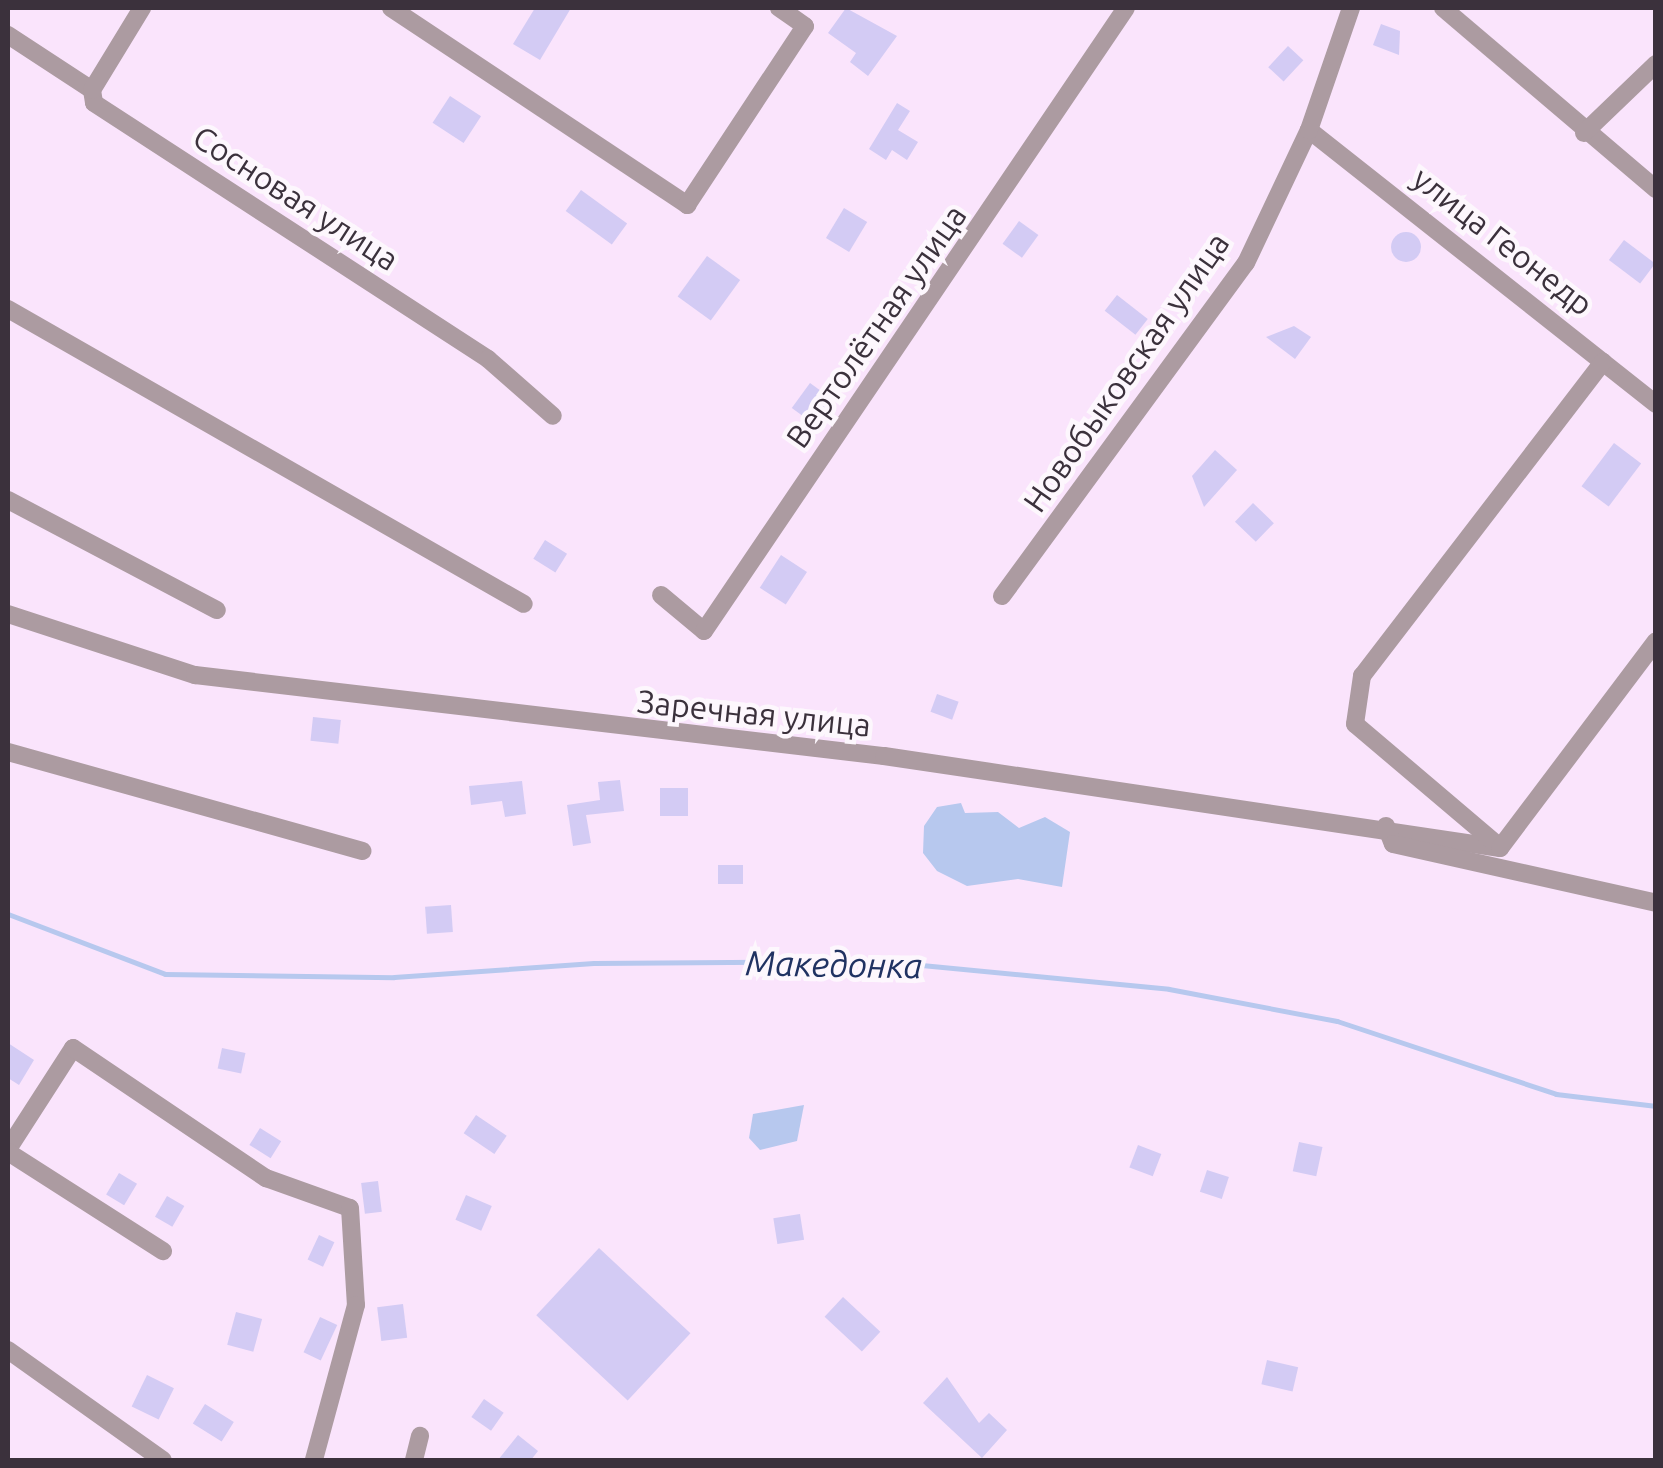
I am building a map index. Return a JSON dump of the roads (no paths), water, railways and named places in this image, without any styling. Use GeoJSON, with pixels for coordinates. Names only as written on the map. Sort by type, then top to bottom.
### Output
{"type":"FeatureCollection","features":[{"type":"Feature","properties":{"kind":"street"},"geometry":{"type":"LineString","coordinates":[[92,90],[142,8]]}},
{"type":"Feature","properties":{"kind":"street"},"geometry":{"type":"LineString","coordinates":[[392,8],[686,206],[805,26],[779,8]]}},
{"type":"Feature","properties":{"kind":"street","name":"Вертолётная улица"},"geometry":{"type":"LineString","coordinates":[[661,596],[704,631],[1126,8]]}},
{"type":"Feature","properties":{"kind":"street","name":"Новобыковская улица"},"geometry":{"type":"LineString","coordinates":[[1002,596],[1246,264],[1309,130],[1351,8]]}},
{"type":"Feature","properties":{"kind":"street"},"geometry":{"type":"LineString","coordinates":[[1443,8],[1584,133],[1656,189]]}},
{"type":"Feature","properties":{"kind":"street","name":"Сосновая улица"},"geometry":{"type":"LineString","coordinates":[[8,35],[92,90],[94,103],[488,359],[554,416]]}},
{"type":"Feature","properties":{"kind":"street"},"geometry":{"type":"LineString","coordinates":[[1584,133],[1656,64]]}},
{"type":"Feature","properties":{"kind":"street","name":"улица Геонедр"},"geometry":{"type":"LineString","coordinates":[[1309,130],[1656,404]]}},
{"type":"Feature","properties":{"kind":"street"},"geometry":{"type":"LineString","coordinates":[[8,308],[524,604]]}},
{"type":"Feature","properties":{"kind":"street"},"geometry":{"type":"LineString","coordinates":[[1603,362],[1362,676],[1355,724],[1500,848],[1656,640]]}},
{"type":"Feature","properties":{"kind":"street"},"geometry":{"type":"LineString","coordinates":[[8,500],[217,610]]}},
{"type":"Feature","properties":{"kind":"street","name":"Заречная улица"},"geometry":{"type":"LineString","coordinates":[[8,614],[196,675],[1386,826],[1500,848]]}},
{"type":"Feature","properties":{"kind":"street"},"geometry":{"type":"LineString","coordinates":[[8,752],[362,851]]}},
{"type":"Feature","properties":{"kind":"street"},"geometry":{"type":"LineString","coordinates":[[1386,826],[1393,844],[1656,903]]}},
{"type":"Feature","properties":{"kind":"street"},"geometry":{"type":"LineString","coordinates":[[163,1251],[8,1151],[72,1048],[266,1178],[350,1208],[356,1305],[314,1460]]}},
{"type":"Feature","properties":{"kind":"street"},"geometry":{"type":"LineString","coordinates":[[8,1350],[163,1460]]}},
{"type":"Feature","properties":{"kind":"street"},"geometry":{"type":"LineString","coordinates":[[414,1460],[420,1436]]}},
{"type":"Feature","properties":{"kind":"water"},"geometry":{"type":"Polygon","coordinates":[[[961,803],[965,813],[998,812],[1019,828],[1045,817],[1070,832],[1062,887],[1018,879],[967,886],[937,871],[923,853],[924,826],[937,807],[961,803]]]}},
{"type":"Feature","properties":{"kind":"water"},"geometry":{"type":"Polygon","coordinates":[[[804,1105],[797,1141],[760,1150],[749,1138],[753,1114],[804,1105]]]}},
{"type":"Feature","properties":{"kind":"waterway","name":"Македонка"},"geometry":{"type":"LineString","coordinates":[[8,914],[165,974],[394,977],[594,963],[880,961],[1169,989],[1337,1021],[1556,1094],[1656,1106]]}}]}
